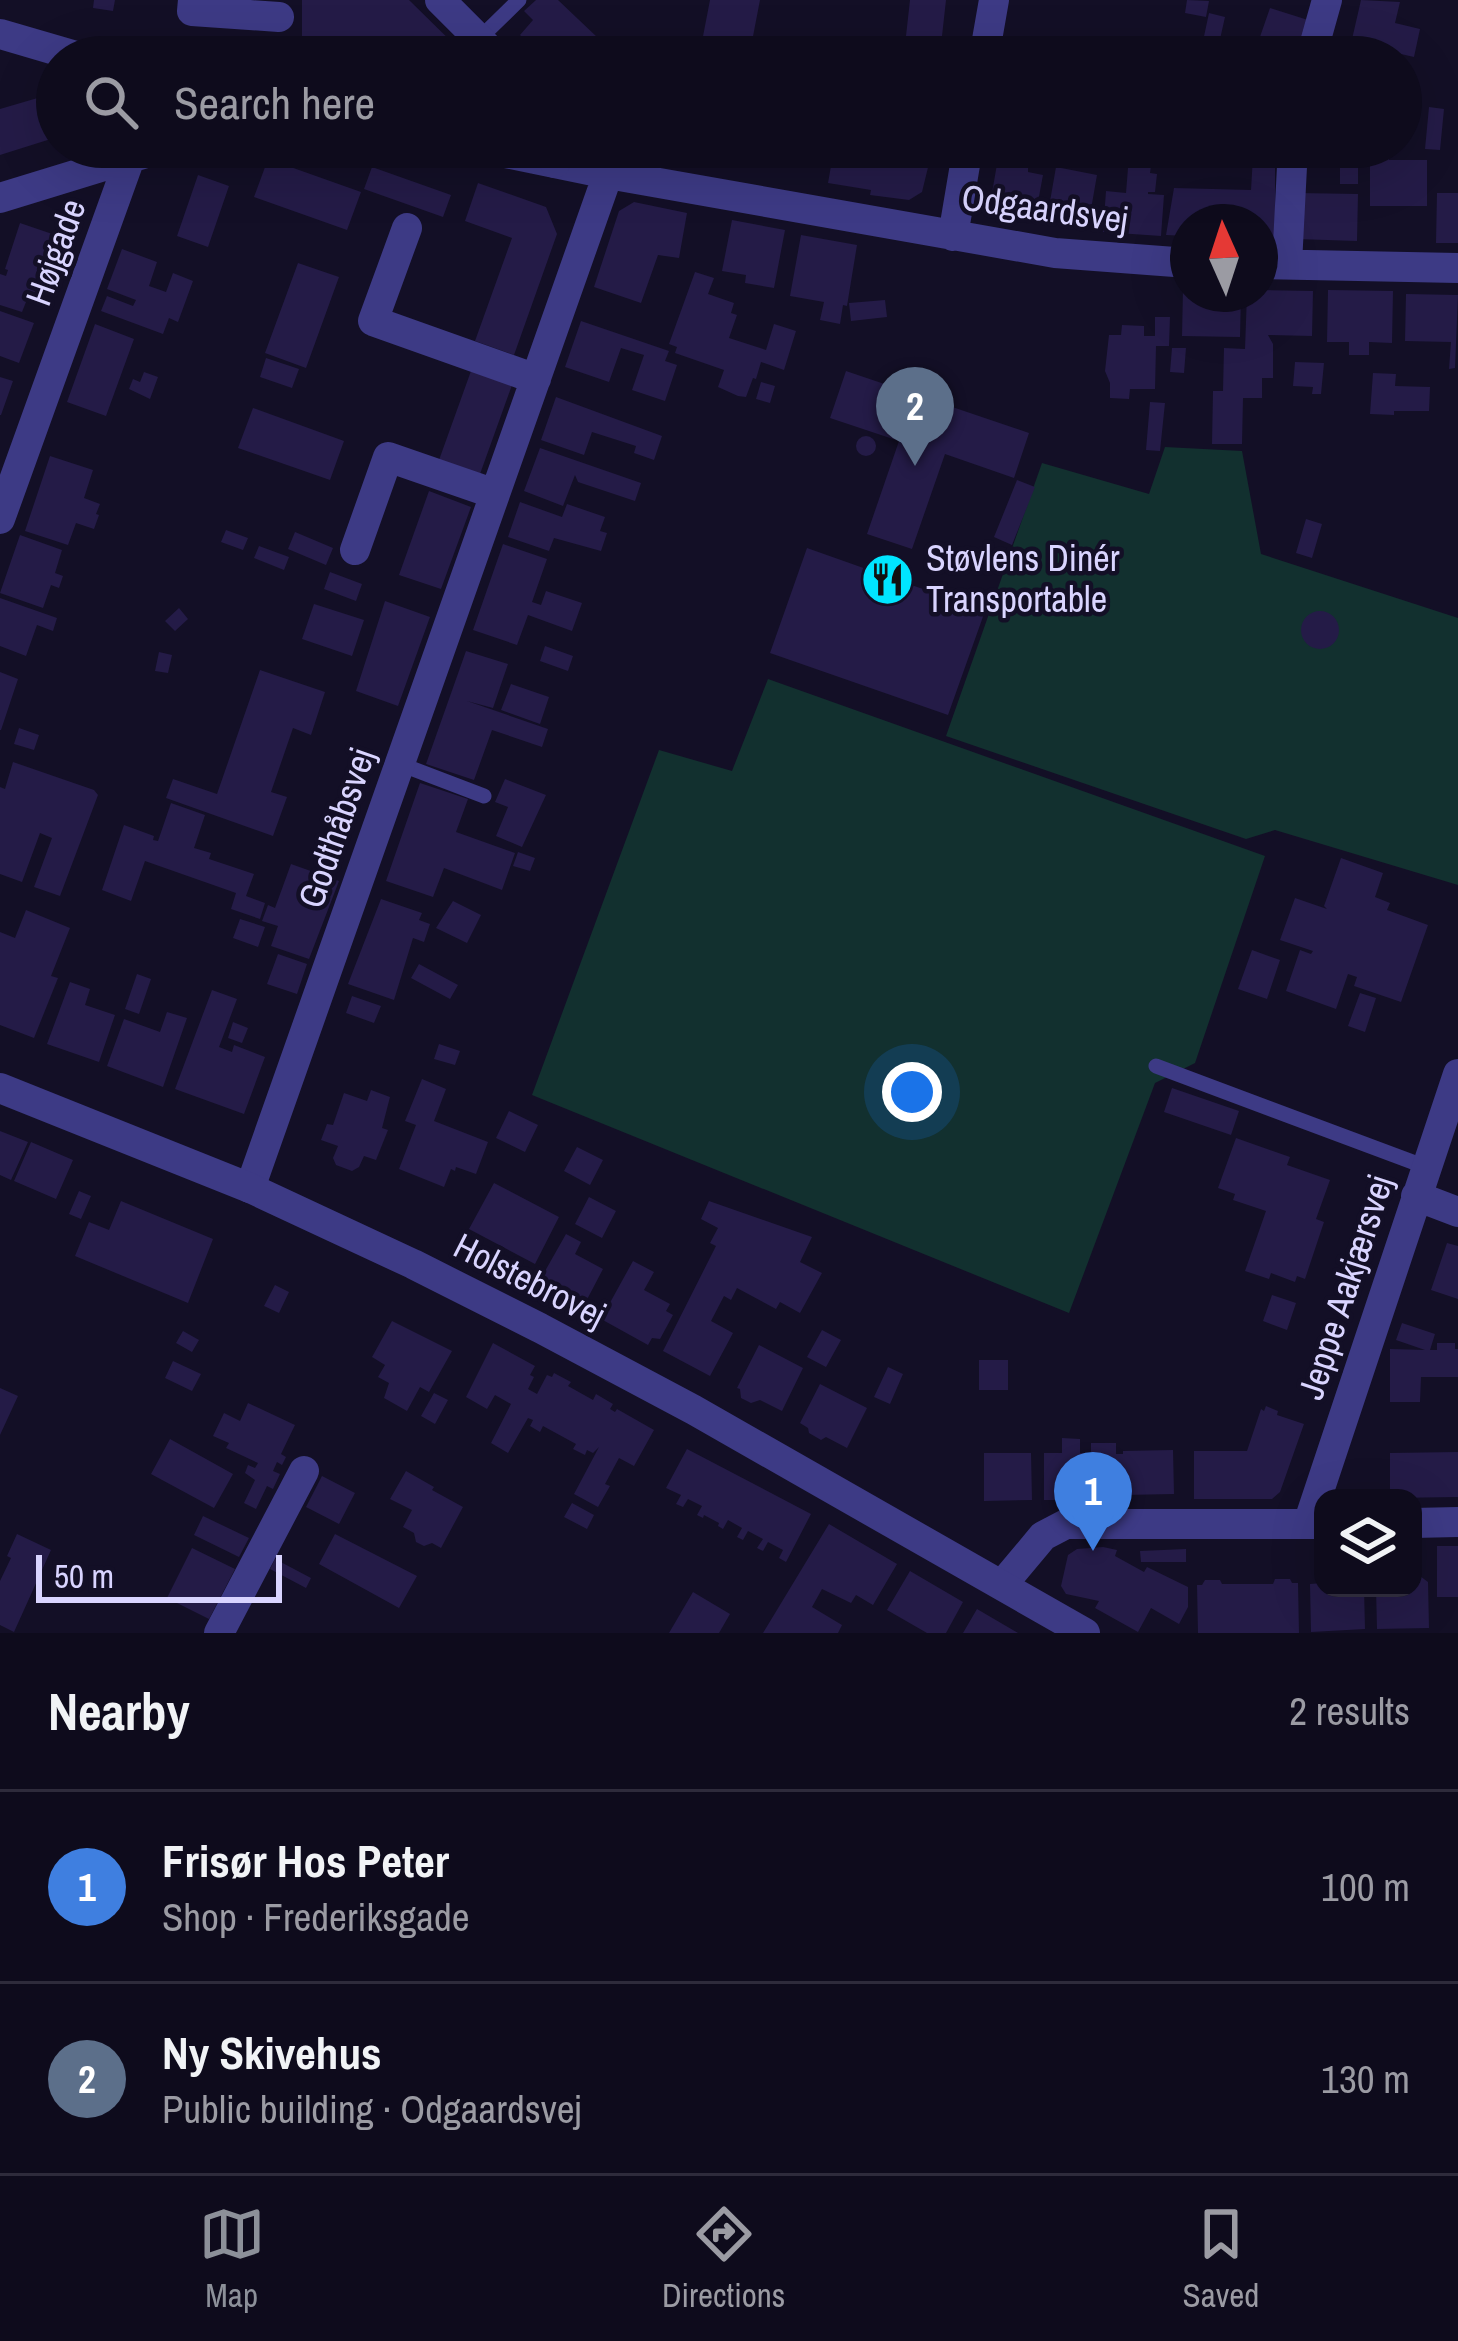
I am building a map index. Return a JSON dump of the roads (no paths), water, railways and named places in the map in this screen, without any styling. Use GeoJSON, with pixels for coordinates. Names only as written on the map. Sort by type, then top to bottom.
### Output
{"type":"FeatureCollection","features":[{"type":"Feature","properties":{"kind":"street"},"geometry":{"type":"LineString","coordinates":[[193,0],[192,11],[279,16]]}},
{"type":"Feature","properties":{"kind":"street"},"geometry":{"type":"LineString","coordinates":[[440,0],[476,36]]}},
{"type":"Feature","properties":{"kind":"street"},"geometry":{"type":"LineString","coordinates":[[988,36],[994,0]]}},
{"type":"Feature","properties":{"kind":"street"},"geometry":{"type":"LineString","coordinates":[[1317,36],[1327,0]]}},
{"type":"Feature","properties":{"kind":"street"},"geometry":{"type":"LineString","coordinates":[[0,34],[36,44]]}},
{"type":"Feature","properties":{"kind":"street"},"geometry":{"type":"LineString","coordinates":[[0,198],[88,168]]}},
{"type":"Feature","properties":{"kind":"street","name":"Højgade"},"geometry":{"type":"LineString","coordinates":[[0,519],[127,168]]}},
{"type":"Feature","properties":{"kind":"street","name":"Odgaardsvej"},"geometry":{"type":"LineString","coordinates":[[591,168],[1055,253],[1170,262]]}},
{"type":"Feature","properties":{"kind":"street"},"geometry":{"type":"LineString","coordinates":[[953,236],[964,168]]}},
{"type":"Feature","properties":{"kind":"street"},"geometry":{"type":"LineString","coordinates":[[1278,239],[1290,168]]}},
{"type":"Feature","properties":{"kind":"street","name":"Godthåbsvej"},"geometry":{"type":"LineString","coordinates":[[250,1188],[608,174]]}},
{"type":"Feature","properties":{"kind":"street"},"geometry":{"type":"LineString","coordinates":[[407,228],[374,321],[536,379]]}},
{"type":"Feature","properties":{"kind":"street"},"geometry":{"type":"LineString","coordinates":[[1278,264],[1458,268]]}},
{"type":"Feature","properties":{"kind":"street"},"geometry":{"type":"LineString","coordinates":[[355,550],[388,457],[495,494]]}},
{"type":"Feature","properties":{"kind":"street","name":"Jeppe Aakjærsvej"},"geometry":{"type":"LineString","coordinates":[[1327,1489],[1458,1074]]}},
{"type":"Feature","properties":{"kind":"street","name":"Holstebrovej"},"geometry":{"type":"LineString","coordinates":[[0,1088],[250,1188],[412,1264],[714,1421],[1085,1633]]}},
{"type":"Feature","properties":{"kind":"street"},"geometry":{"type":"LineString","coordinates":[[1421,1182],[1458,1212]]}},
{"type":"Feature","properties":{"kind":"street"},"geometry":{"type":"LineString","coordinates":[[219,1633],[304,1471]]}},
{"type":"Feature","properties":{"kind":"street"},"geometry":{"type":"LineString","coordinates":[[1422,1523],[1458,1522]]}},
{"type":"Feature","properties":{"kind":"street"},"geometry":{"type":"LineString","coordinates":[[1002,1586],[1043,1536],[1066,1525],[1314,1524]]}},
{"type":"Feature","properties":{"kind":"lane"},"geometry":{"type":"LineString","coordinates":[[496,36],[519,0]]}},
{"type":"Feature","properties":{"kind":"lane"},"geometry":{"type":"LineString","coordinates":[[400,764],[484,796]]}},
{"type":"Feature","properties":{"kind":"lane"},"geometry":{"type":"LineString","coordinates":[[1156,1066],[1421,1182]]}},
{"type":"Feature","properties":{"kind":"place","name":"Ny Skivehus"},"geometry":{"type":"Point","coordinates":[915,466]}},
{"type":"Feature","properties":{"kind":"place","name":"Støvlens Dinér Transportable"},"geometry":{"type":"Point","coordinates":[887,579]}},
{"type":"Feature","properties":{"kind":"place","name":"Frisør Hos Peter"},"geometry":{"type":"Point","coordinates":[1093,1551]}}]}
